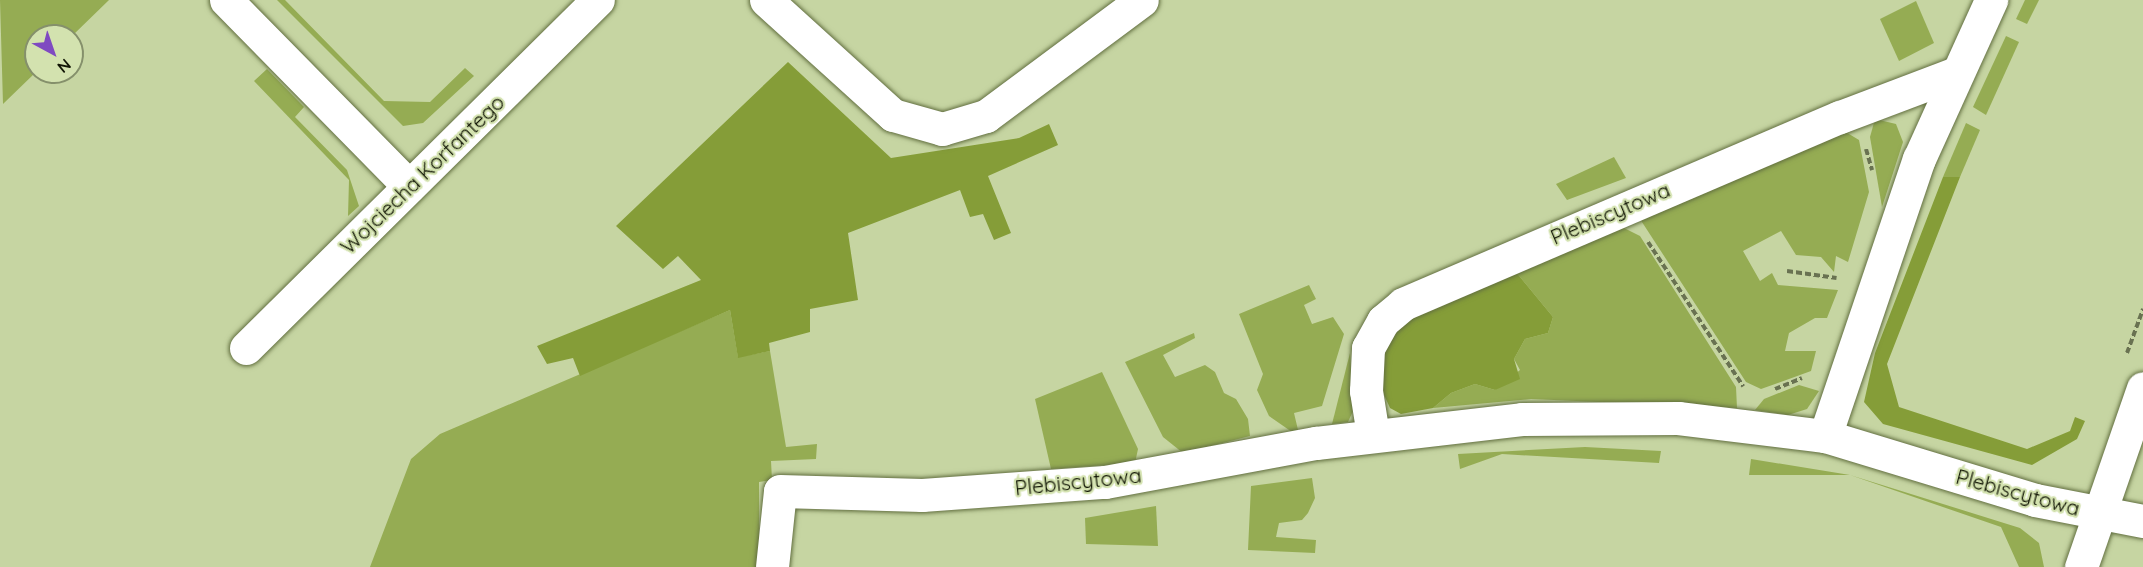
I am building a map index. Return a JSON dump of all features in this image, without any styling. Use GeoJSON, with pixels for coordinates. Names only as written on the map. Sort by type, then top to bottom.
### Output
{"type":"FeatureCollection","features":[{"type":"Feature","properties":{"kind":"street"},"geometry":{"type":"LineString","coordinates":[[226,0],[409,186]]}},
{"type":"Feature","properties":{"kind":"street","name":"Wojciecha Korfantego"},"geometry":{"type":"LineString","coordinates":[[246,348],[598,0]]}},
{"type":"Feature","properties":{"kind":"street"},"geometry":{"type":"LineString","coordinates":[[766,0],[893,115],[942,129],[986,116],[1142,0]]}},
{"type":"Feature","properties":{"kind":"street"},"geometry":{"type":"LineString","coordinates":[[1825,436],[1918,159],[1954,74],[1991,0]]}},
{"type":"Feature","properties":{"kind":"street","name":"Plebiscytowa"},"geometry":{"type":"LineString","coordinates":[[1373,435],[1366,391],[1368,348],[1383,321],[1403,304],[1830,121],[1954,74]]}},
{"type":"Feature","properties":{"kind":"street"},"geometry":{"type":"LineString","coordinates":[[2081,567],[2097,514],[2143,388]]}},
{"type":"Feature","properties":{"kind":"street","name":"Plebiscytowa"},"geometry":{"type":"LineString","coordinates":[[772,567],[780,491],[922,495],[1105,482],[1373,435],[1522,419],[1678,418],[1825,436],[2097,514],[2143,521]]}},
{"type":"Feature","properties":{"kind":"path"},"geometry":{"type":"LineString","coordinates":[[1641,231],[1751,398]]}},
{"type":"Feature","properties":{"kind":"path"},"geometry":{"type":"LineString","coordinates":[[1787,271],[1833,279]]}},
{"type":"Feature","properties":{"kind":"path"},"geometry":{"type":"LineString","coordinates":[[1772,390],[1810,377]]}},
{"type":"Feature","properties":{"kind":"green space"},"geometry":{"type":"Polygon","coordinates":[[[0,0],[109,0],[84,24],[24,24],[24,84],[3,104],[0,0]]]}},
{"type":"Feature","properties":{"kind":"green space"},"geometry":{"type":"Polygon","coordinates":[[[277,0],[285,0],[384,101],[430,102],[465,68],[474,76],[423,123],[403,126],[277,0]]]}},
{"type":"Feature","properties":{"kind":"green space"},"geometry":{"type":"Polygon","coordinates":[[[2025,0],[2039,0],[2027,24],[2016,19],[2025,0]]]}},
{"type":"Feature","properties":{"kind":"green space"},"geometry":{"type":"Polygon","coordinates":[[[1916,1],[1934,43],[1899,61],[1880,19],[1916,1]]]}},
{"type":"Feature","properties":{"kind":"green space"},"geometry":{"type":"Polygon","coordinates":[[[2006,36],[2019,42],[1986,115],[1973,107],[2006,36]]]}},
{"type":"Feature","properties":{"kind":"green space"},"geometry":{"type":"Polygon","coordinates":[[[788,62],[891,158],[1019,138],[1049,124],[1058,145],[988,176],[1011,233],[994,240],[983,214],[970,217],[960,190],[848,233],[858,300],[810,309],[810,332],[769,343],[770,351],[738,358],[730,310],[580,376],[573,358],[547,364],[537,346],[701,280],[678,256],[663,269],[616,226],[788,62]]]}},
{"type":"Feature","properties":{"kind":"green space"},"geometry":{"type":"Polygon","coordinates":[[[267,69],[304,107],[295,117],[347,170],[359,206],[348,216],[349,180],[254,81],[267,69]]]}},
{"type":"Feature","properties":{"kind":"green space"},"geometry":{"type":"Polygon","coordinates":[[[1875,119],[1896,124],[1903,142],[1882,207],[1870,137],[1875,119]]]}},
{"type":"Feature","properties":{"kind":"green space"},"geometry":{"type":"Polygon","coordinates":[[[1966,123],[1980,130],[1960,177],[1943,177],[1966,123]]]}},
{"type":"Feature","properties":{"kind":"green space"},"geometry":{"type":"Polygon","coordinates":[[[1844,131],[1859,140],[1869,192],[1848,262],[1836,256],[1834,272],[1821,257],[1796,255],[1781,231],[1743,251],[1760,281],[1772,273],[1778,285],[1838,290],[1827,318],[1815,318],[1789,333],[1785,351],[1816,351],[1811,371],[1761,389],[1746,382],[1640,219],[1844,131]]]}},
{"type":"Feature","properties":{"kind":"green space"},"geometry":{"type":"Polygon","coordinates":[[[1614,157],[1626,178],[1567,200],[1556,184],[1614,157]]]}},
{"type":"Feature","properties":{"kind":"green space"},"geometry":{"type":"Polygon","coordinates":[[[1943,177],[1960,177],[1887,364],[1899,407],[2027,449],[2070,431],[2075,417],[2085,421],[2077,439],[2032,465],[1883,424],[1864,402],[1875,353],[1943,177]]]}},
{"type":"Feature","properties":{"kind":"green space"},"geometry":{"type":"Polygon","coordinates":[[[1622,227],[1640,236],[1736,387],[1737,408],[1531,399],[1433,408],[1451,393],[1475,384],[1495,390],[1520,370],[1514,359],[1525,339],[1548,333],[1553,317],[1516,272],[1622,227]]]}},
{"type":"Feature","properties":{"kind":"green space"},"geometry":{"type":"Polygon","coordinates":[[[1516,272],[1553,317],[1548,333],[1525,339],[1514,359],[1520,379],[1495,390],[1475,384],[1451,393],[1433,408],[1401,414],[1390,408],[1381,388],[1383,350],[1396,330],[1412,318],[1516,272]]]}},
{"type":"Feature","properties":{"kind":"green space"},"geometry":{"type":"Polygon","coordinates":[[[1309,285],[1316,299],[1304,305],[1312,324],[1333,317],[1344,334],[1322,406],[1294,413],[1298,430],[1292,432],[1269,416],[1257,390],[1263,374],[1239,314],[1309,285]]]}},
{"type":"Feature","properties":{"kind":"green space"},"geometry":{"type":"Polygon","coordinates":[[[730,310],[738,357],[770,351],[786,447],[817,444],[816,459],[771,461],[772,480],[759,482],[759,567],[370,567],[411,459],[440,434],[730,310]]]}},
{"type":"Feature","properties":{"kind":"green space"},"geometry":{"type":"Polygon","coordinates":[[[1194,333],[1195,338],[1163,355],[1175,377],[1205,365],[1215,372],[1224,393],[1236,399],[1248,419],[1250,436],[1183,453],[1163,437],[1125,362],[1194,333]]]}},
{"type":"Feature","properties":{"kind":"green space"},"geometry":{"type":"Polygon","coordinates":[[[1350,353],[1353,411],[1348,422],[1332,424],[1350,353]]]}},
{"type":"Feature","properties":{"kind":"green space"},"geometry":{"type":"Polygon","coordinates":[[[1102,372],[1138,449],[1135,463],[1051,469],[1035,399],[1102,372]]]}},
{"type":"Feature","properties":{"kind":"green space"},"geometry":{"type":"Polygon","coordinates":[[[1799,385],[1819,391],[1807,409],[1788,415],[1755,410],[1764,399],[1799,385]]]}},
{"type":"Feature","properties":{"kind":"green space"},"geometry":{"type":"Polygon","coordinates":[[[1585,447],[1661,451],[1659,463],[1502,454],[1460,469],[1458,454],[1585,447]]]}},
{"type":"Feature","properties":{"kind":"green space"},"geometry":{"type":"Polygon","coordinates":[[[1751,459],[1850,475],[1749,475],[1751,459]]]}},
{"type":"Feature","properties":{"kind":"green space"},"geometry":{"type":"Polygon","coordinates":[[[1850,475],[2020,528],[2039,543],[2044,567],[2019,567],[2001,527],[1850,475]]]}},
{"type":"Feature","properties":{"kind":"green space"},"geometry":{"type":"Polygon","coordinates":[[[1312,478],[1315,498],[1308,513],[1302,520],[1279,523],[1276,537],[1316,540],[1315,553],[1248,550],[1251,486],[1312,478]]]}},
{"type":"Feature","properties":{"kind":"green space"},"geometry":{"type":"Polygon","coordinates":[[[1156,506],[1158,546],[1086,544],[1085,518],[1156,506]]]}}]}
